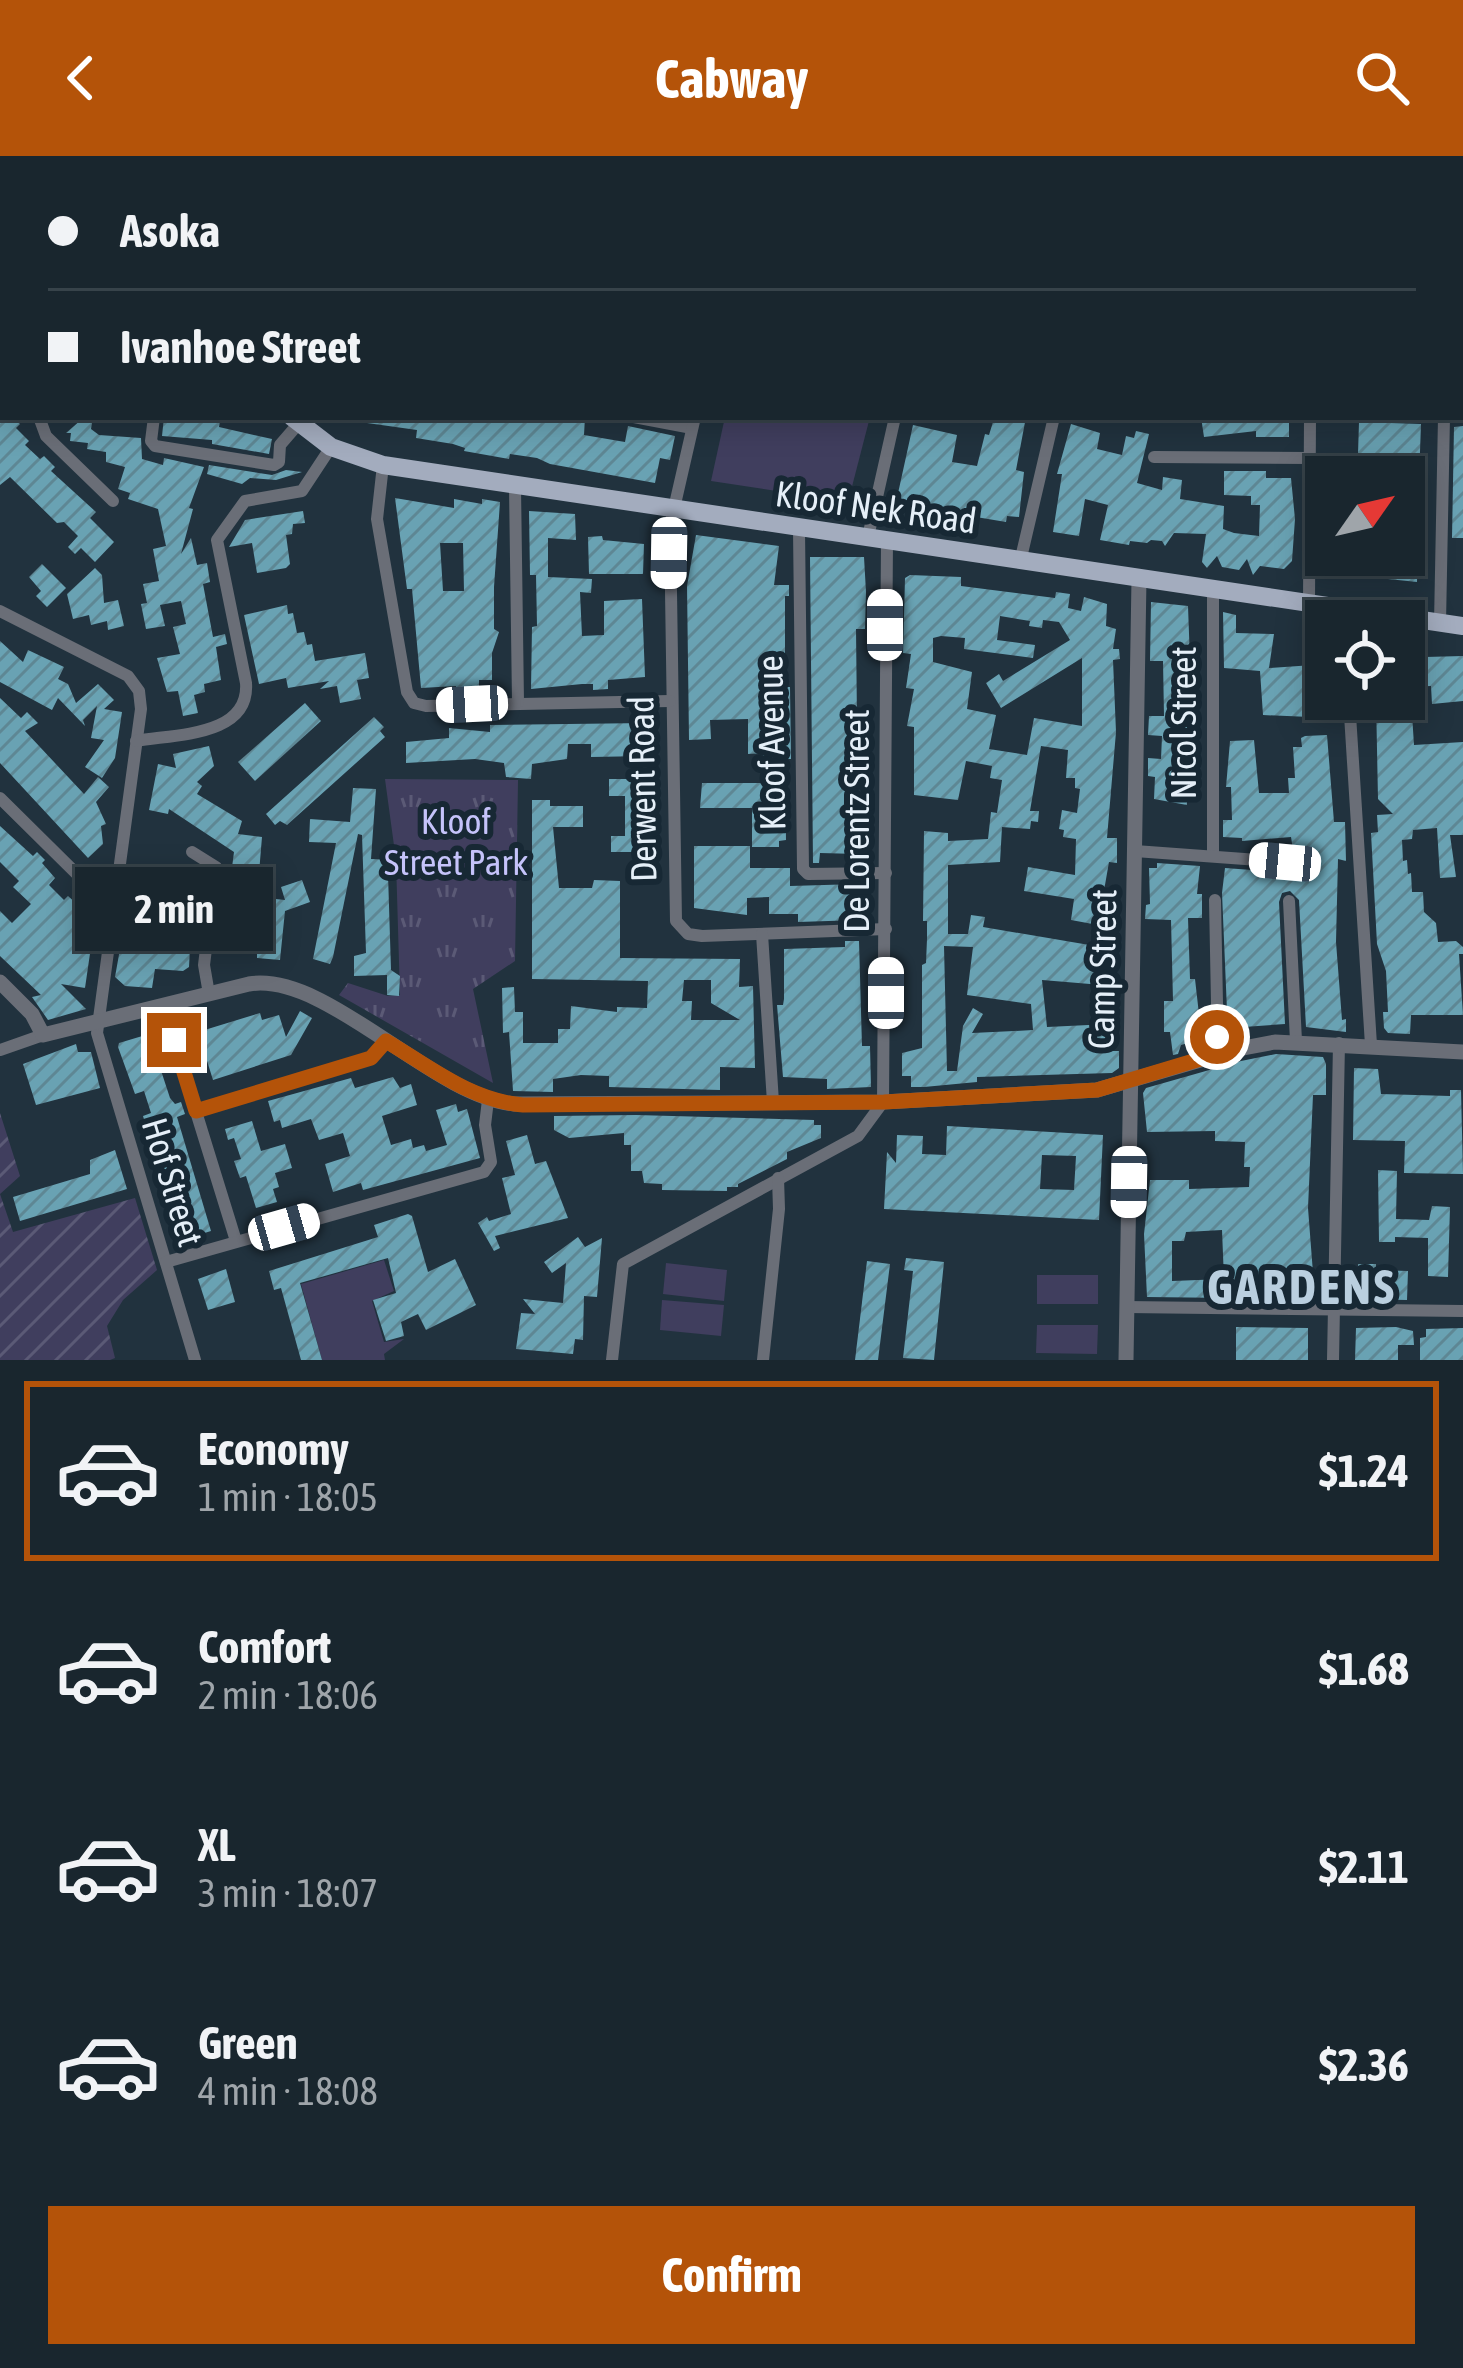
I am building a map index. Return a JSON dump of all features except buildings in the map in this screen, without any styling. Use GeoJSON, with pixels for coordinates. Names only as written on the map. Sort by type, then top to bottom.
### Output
{"type":"FeatureCollection","features":[{"type":"Feature","properties":{"kind":"main road","name":"Kloof Nek Road"},"geometry":{"type":"LineString","coordinates":[[296,420],[331,447],[383,465],[1305,603]]}},
{"type":"Feature","properties":{"kind":"main road","name":"Kloof Nek Road"},"geometry":{"type":"LineString","coordinates":[[1425,621],[1463,626]]}},
{"type":"Feature","properties":{"kind":"street"},"geometry":{"type":"LineString","coordinates":[[40,420],[46,436],[113,501]]}},
{"type":"Feature","properties":{"kind":"street"},"geometry":{"type":"LineString","coordinates":[[154,420],[151,441],[155,446],[274,465],[296,420]]}},
{"type":"Feature","properties":{"kind":"street","name":"De Lorentz Street"},"geometry":{"type":"LineString","coordinates":[[884,1102],[886,873],[878,538],[895,420]]}},
{"type":"Feature","properties":{"kind":"street"},"geometry":{"type":"LineString","coordinates":[[1020,562],[1053,420]]}},
{"type":"Feature","properties":{"kind":"street"},"geometry":{"type":"LineString","coordinates":[[1309,456],[1310,420]]}},
{"type":"Feature","properties":{"kind":"street"},"geometry":{"type":"LineString","coordinates":[[1440,622],[1444,420]]}},
{"type":"Feature","properties":{"kind":"street","name":"Derwent Road"},"geometry":{"type":"LineString","coordinates":[[693,423],[673,512],[669,580],[676,921],[693,935],[886,929]]}},
{"type":"Feature","properties":{"kind":"street"},"geometry":{"type":"LineString","coordinates":[[136,741],[225,724],[243,708],[246,683],[217,540],[245,501],[302,490],[331,447]]}},
{"type":"Feature","properties":{"kind":"street"},"geometry":{"type":"LineString","coordinates":[[1154,457],[1305,458]]}},
{"type":"Feature","properties":{"kind":"street"},"geometry":{"type":"LineString","coordinates":[[383,465],[377,519],[407,692],[414,703],[670,700]]}},
{"type":"Feature","properties":{"kind":"street"},"geometry":{"type":"LineString","coordinates":[[515,487],[518,702]]}},
{"type":"Feature","properties":{"kind":"street","name":"Kloof Avenue"},"geometry":{"type":"LineString","coordinates":[[799,530],[804,872],[886,873]]}},
{"type":"Feature","properties":{"kind":"street","name":"Camp Street"},"geometry":{"type":"LineString","coordinates":[[1126,1360],[1139,579]]}},
{"type":"Feature","properties":{"kind":"street","name":"Nicol Street"},"geometry":{"type":"LineString","coordinates":[[1213,590],[1214,856]]}},
{"type":"Feature","properties":{"kind":"street"},"geometry":{"type":"LineString","coordinates":[[0,611],[128,676],[141,700],[97,1022]]}},
{"type":"Feature","properties":{"kind":"street"},"geometry":{"type":"LineString","coordinates":[[1350,720],[1371,1045]]}},
{"type":"Feature","properties":{"kind":"street"},"geometry":{"type":"LineString","coordinates":[[0,798],[93,890],[113,896]]}},
{"type":"Feature","properties":{"kind":"street"},"geometry":{"type":"LineString","coordinates":[[1135,850],[1285,862]]}},
{"type":"Feature","properties":{"kind":"street"},"geometry":{"type":"LineString","coordinates":[[193,852],[216,867],[204,964],[209,994]]}},
{"type":"Feature","properties":{"kind":"street"},"geometry":{"type":"LineString","coordinates":[[1215,900],[1217,1054]]}},
{"type":"Feature","properties":{"kind":"street"},"geometry":{"type":"LineString","coordinates":[[1289,901],[1296,1041]]}},
{"type":"Feature","properties":{"kind":"street"},"geometry":{"type":"LineString","coordinates":[[762,934],[772,1102]]}},
{"type":"Feature","properties":{"kind":"street"},"geometry":{"type":"LineString","coordinates":[[0,982],[38,1021],[43,1035]]}},
{"type":"Feature","properties":{"kind":"street"},"geometry":{"type":"LineString","coordinates":[[2,1045],[260,982],[280,984],[488,1100],[523,1105],[884,1102],[1097,1090],[1257,1044],[1296,1041],[1463,1052]]}},
{"type":"Feature","properties":{"kind":"street"},"geometry":{"type":"LineString","coordinates":[[163,1005],[236,1240]]}},
{"type":"Feature","properties":{"kind":"street","name":"Hof Street"},"geometry":{"type":"LineString","coordinates":[[97,1022],[196,1360]]}},
{"type":"Feature","properties":{"kind":"street"},"geometry":{"type":"LineString","coordinates":[[196,1111],[371,1058],[386,1041]]}},
{"type":"Feature","properties":{"kind":"street"},"geometry":{"type":"LineString","coordinates":[[1334,1360],[1339,1043]]}},
{"type":"Feature","properties":{"kind":"street"},"geometry":{"type":"LineString","coordinates":[[166,1262],[484,1172],[491,1162],[485,1125],[488,1100]]}},
{"type":"Feature","properties":{"kind":"street"},"geometry":{"type":"LineString","coordinates":[[612,1360],[623,1264],[858,1136],[884,1102]]}},
{"type":"Feature","properties":{"kind":"street"},"geometry":{"type":"LineString","coordinates":[[764,1360],[778,1232],[778,1178]]}},
{"type":"Feature","properties":{"kind":"street"},"geometry":{"type":"LineString","coordinates":[[1126,1307],[1463,1311]]}},
{"type":"Feature","properties":{"kind":"green space"},"geometry":{"type":"Polygon","coordinates":[[[724,420],[869,420],[848,502],[711,481],[724,420]]]}},
{"type":"Feature","properties":{"kind":"green space","name":"Kloof Street Park"},"geometry":{"type":"Polygon","coordinates":[[[385,779],[518,780],[515,961],[473,989],[493,1083],[339,995],[348,983],[388,996],[400,995],[396,860],[385,779]]]}},
{"type":"Feature","properties":{"kind":"green space"},"geometry":{"type":"Polygon","coordinates":[[[0,1113],[20,1176],[0,1194],[0,1113]]]}},
{"type":"Feature","properties":{"kind":"green space"},"geometry":{"type":"Polygon","coordinates":[[[0,1194],[13,1232],[135,1198],[157,1270],[123,1300],[107,1326],[115,1358],[0,1360],[0,1194]]]}},
{"type":"Feature","properties":{"kind":"green space"},"geometry":{"type":"Polygon","coordinates":[[[384,1260],[394,1291],[372,1301],[384,1342],[404,1339],[384,1354],[385,1360],[322,1360],[301,1284],[384,1260]]]}},
{"type":"Feature","properties":{"kind":"green space"},"geometry":{"type":"Polygon","coordinates":[[[666,1263],[727,1270],[724,1301],[663,1294],[666,1263]]]}},
{"type":"Feature","properties":{"kind":"green space"},"geometry":{"type":"Polygon","coordinates":[[[1037,1275],[1098,1275],[1098,1304],[1037,1304],[1037,1275]]]}},
{"type":"Feature","properties":{"kind":"green space"},"geometry":{"type":"Polygon","coordinates":[[[662,1300],[724,1305],[721,1336],[660,1330],[662,1300]]]}},
{"type":"Feature","properties":{"kind":"green space"},"geometry":{"type":"Polygon","coordinates":[[[1037,1325],[1098,1325],[1097,1354],[1036,1353],[1037,1325]]]}},
{"type":"Feature","properties":{"kind":"district","name":"GARDENS"},"geometry":{"type":"Point","coordinates":[1302,1287]}},
{"type":"Feature","properties":{"kind":"route"},"geometry":{"type":"LineString","coordinates":[[174,1040],[196,1111],[371,1058],[386,1041],[470,1092],[523,1105],[884,1102],[1097,1090],[1217,1054],[1217,1037]]}}]}
